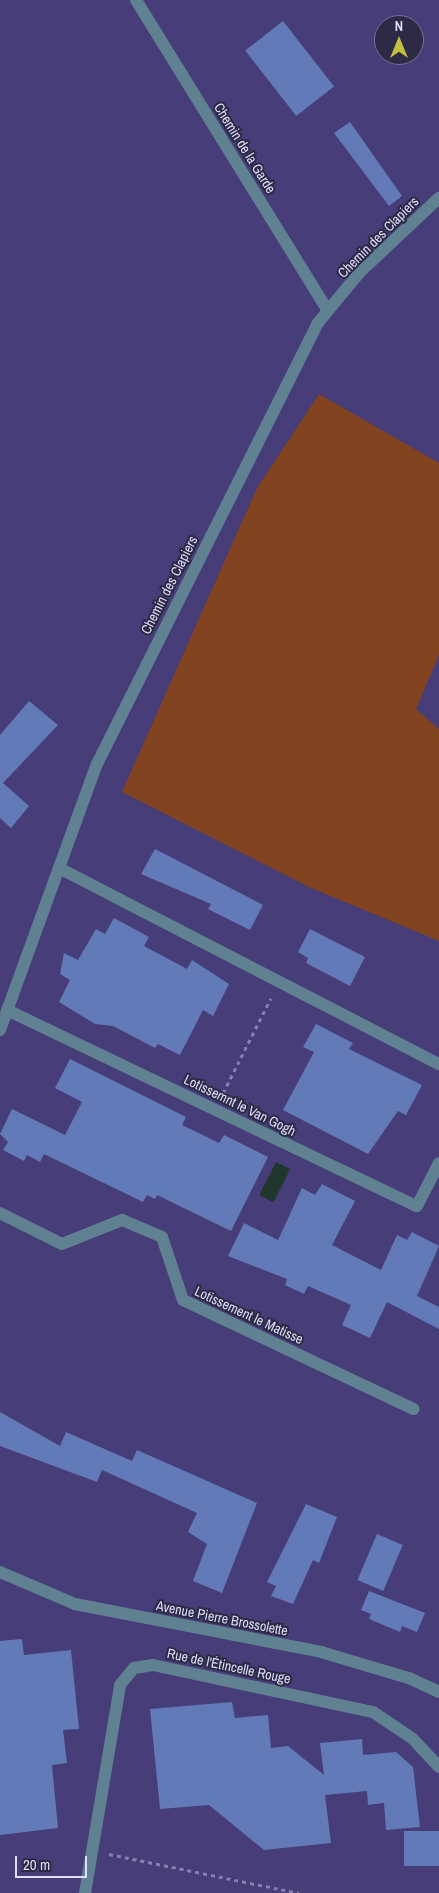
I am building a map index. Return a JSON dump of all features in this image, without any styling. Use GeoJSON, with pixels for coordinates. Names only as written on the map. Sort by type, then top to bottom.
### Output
{"type":"FeatureCollection","features":[{"type":"Feature","properties":{"kind":"street","name":"Chemin de la Garde"},"geometry":{"type":"LineString","coordinates":[[136,0],[328,311]]}},
{"type":"Feature","properties":{"kind":"street","name":"Chemin des Clapiers"},"geometry":{"type":"LineString","coordinates":[[0,1030],[97,764],[317,324],[359,273],[439,198]]}},
{"type":"Feature","properties":{"kind":"street"},"geometry":{"type":"LineString","coordinates":[[59,868],[439,1064]]}},
{"type":"Feature","properties":{"kind":"street","name":"Lotissemnt le Van Gogh"},"geometry":{"type":"LineString","coordinates":[[7,1010],[417,1206],[439,1163]]}},
{"type":"Feature","properties":{"kind":"street","name":"Lotissement le Matisse"},"geometry":{"type":"LineString","coordinates":[[0,1214],[62,1244],[122,1220],[162,1237],[183,1300],[414,1409]]}},
{"type":"Feature","properties":{"kind":"street","name":"Avenue Pierre Brossolette"},"geometry":{"type":"LineString","coordinates":[[0,1572],[76,1604],[321,1652],[409,1678],[439,1692]]}},
{"type":"Feature","properties":{"kind":"street","name":"Rue de l'Étincelle Rouge"},"geometry":{"type":"LineString","coordinates":[[85,1893],[120,1685],[134,1668],[153,1665],[373,1712],[413,1739],[439,1767]]}},
{"type":"Feature","properties":{"kind":"path"},"geometry":{"type":"LineString","coordinates":[[215,1109],[279,982]]}},
{"type":"Feature","properties":{"kind":"path"},"geometry":{"type":"LineString","coordinates":[[92,1850],[299,1893]]}},
{"type":"Feature","properties":{"kind":"shaded area"},"geometry":{"type":"Polygon","coordinates":[[[319,394],[439,463],[439,655],[416,709],[439,729],[439,941],[311,888],[122,792],[257,488],[319,394]]]}},
{"type":"Feature","properties":{"kind":"shaded area"},"geometry":{"type":"Polygon","coordinates":[[[276,1162],[290,1169],[273,1202],[259,1195],[276,1162]]]}},
{"type":"Feature","properties":{"kind":"building"},"geometry":{"type":"Polygon","coordinates":[[[283,21],[334,86],[296,116],[245,51],[283,21]]]}},
{"type":"Feature","properties":{"kind":"building"},"geometry":{"type":"Polygon","coordinates":[[[350,122],[402,196],[389,206],[334,133],[350,122]]]}},
{"type":"Feature","properties":{"kind":"building"},"geometry":{"type":"Polygon","coordinates":[[[29,701],[58,725],[3,783],[29,806],[11,828],[0,818],[0,735],[29,701]]]}},
{"type":"Feature","properties":{"kind":"building"},"geometry":{"type":"Polygon","coordinates":[[[155,849],[263,905],[250,930],[208,909],[211,904],[141,874],[155,849]]]}},
{"type":"Feature","properties":{"kind":"building"},"geometry":{"type":"Polygon","coordinates":[[[114,918],[149,937],[144,946],[187,969],[192,960],[229,984],[213,1016],[203,1010],[180,1055],[158,1044],[155,1048],[113,1026],[95,1024],[59,1002],[70,980],[60,974],[64,953],[78,960],[96,929],[105,934],[114,918]]]}},
{"type":"Feature","properties":{"kind":"building"},"geometry":{"type":"Polygon","coordinates":[[[310,929],[365,957],[350,986],[306,963],[308,958],[298,952],[310,929]]]}},
{"type":"Feature","properties":{"kind":"building"},"geometry":{"type":"Polygon","coordinates":[[[316,1024],[353,1043],[349,1049],[422,1085],[406,1115],[398,1111],[368,1154],[283,1110],[314,1052],[303,1047],[316,1024]]]}},
{"type":"Feature","properties":{"kind":"building"},"geometry":{"type":"Polygon","coordinates":[[[70,1059],[186,1117],[182,1125],[219,1143],[224,1135],[268,1157],[231,1231],[157,1195],[155,1199],[147,1195],[143,1202],[44,1154],[40,1162],[27,1155],[24,1161],[3,1150],[8,1142],[0,1134],[12,1109],[65,1135],[82,1102],[55,1088],[70,1059]]]}},
{"type":"Feature","properties":{"kind":"building"},"geometry":{"type":"Polygon","coordinates":[[[322,1184],[355,1201],[332,1245],[381,1270],[397,1235],[407,1240],[412,1232],[439,1246],[417,1296],[439,1307],[439,1329],[387,1302],[370,1338],[342,1325],[351,1305],[308,1286],[304,1294],[285,1285],[287,1279],[228,1256],[244,1223],[278,1240],[302,1188],[315,1195],[322,1184]]]}},
{"type":"Feature","properties":{"kind":"building"},"geometry":{"type":"Polygon","coordinates":[[[0,1412],[60,1446],[66,1432],[132,1461],[137,1450],[257,1503],[222,1593],[193,1581],[207,1544],[188,1532],[197,1513],[102,1470],[97,1482],[0,1446],[0,1412]]]}},
{"type":"Feature","properties":{"kind":"building"},"geometry":{"type":"Polygon","coordinates":[[[306,1504],[337,1517],[319,1563],[313,1560],[293,1604],[271,1596],[276,1586],[267,1582],[306,1504]]]}},
{"type":"Feature","properties":{"kind":"building"},"geometry":{"type":"Polygon","coordinates":[[[377,1534],[403,1545],[383,1591],[357,1580],[377,1534]]]}},
{"type":"Feature","properties":{"kind":"building"},"geometry":{"type":"Polygon","coordinates":[[[369,1591],[425,1613],[417,1632],[402,1626],[400,1632],[369,1619],[371,1614],[361,1610],[369,1591]]]}},
{"type":"Feature","properties":{"kind":"building"},"geometry":{"type":"Polygon","coordinates":[[[22,1639],[24,1655],[71,1650],[79,1729],[63,1730],[67,1763],[52,1765],[58,1828],[0,1835],[0,1641],[22,1639]]]}},
{"type":"Feature","properties":{"kind":"building"},"geometry":{"type":"Polygon","coordinates":[[[232,1702],[235,1718],[268,1715],[271,1748],[288,1746],[324,1775],[320,1743],[362,1739],[363,1755],[396,1752],[413,1767],[420,1827],[386,1830],[384,1803],[368,1805],[367,1791],[325,1795],[331,1843],[264,1850],[209,1805],[160,1809],[150,1709],[232,1702]]]}},
{"type":"Feature","properties":{"kind":"building"},"geometry":{"type":"Polygon","coordinates":[[[404,1831],[439,1831],[439,1866],[404,1866],[404,1831]]]}}]}
